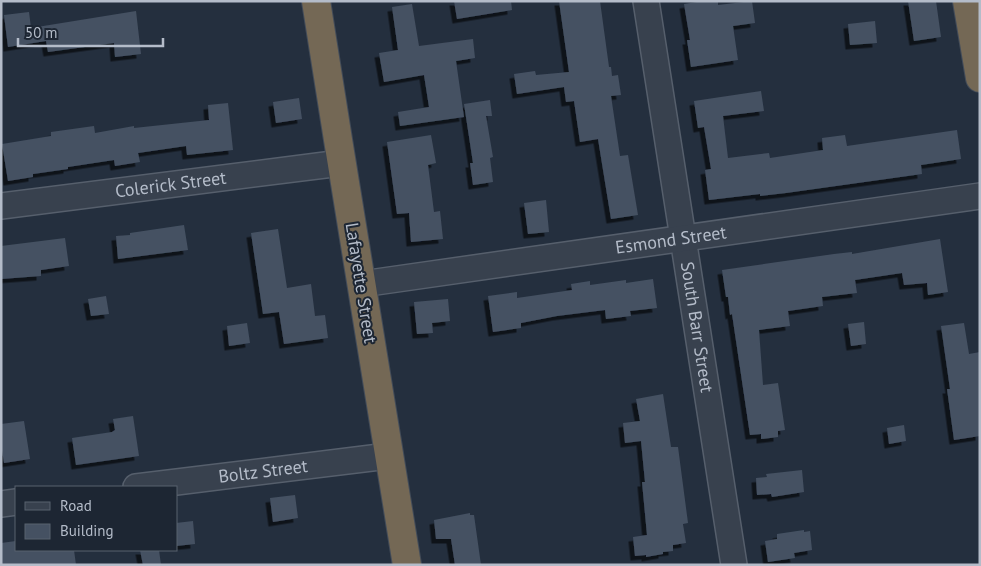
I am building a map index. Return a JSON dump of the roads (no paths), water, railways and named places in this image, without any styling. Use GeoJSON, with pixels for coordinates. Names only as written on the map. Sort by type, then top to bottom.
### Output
{"type":"FeatureCollection","features":[{"type":"Feature","properties":{"kind":"highway","name":"Lafayette Street"},"geometry":{"type":"LineString","coordinates":[[316,1],[407,565]]}},
{"type":"Feature","properties":{"kind":"highway"},"geometry":{"type":"LineString","coordinates":[[967,1],[980,78]]}},
{"type":"Feature","properties":{"kind":"street","name":"South Barr Street"},"geometry":{"type":"LineString","coordinates":[[646,1],[734,565]]}},
{"type":"Feature","properties":{"kind":"street","name":"Colerick Street"},"geometry":{"type":"LineString","coordinates":[[1,206],[341,163]]}},
{"type":"Feature","properties":{"kind":"street","name":"Esmond Street"},"geometry":{"type":"LineString","coordinates":[[362,284],[980,196]]}},
{"type":"Feature","properties":{"kind":"street","name":"Boltz Street"},"geometry":{"type":"LineString","coordinates":[[144,486],[388,456]]}},
{"type":"Feature","properties":{"kind":"street"},"geometry":{"type":"LineString","coordinates":[[1,504],[15,502]]}}]}
